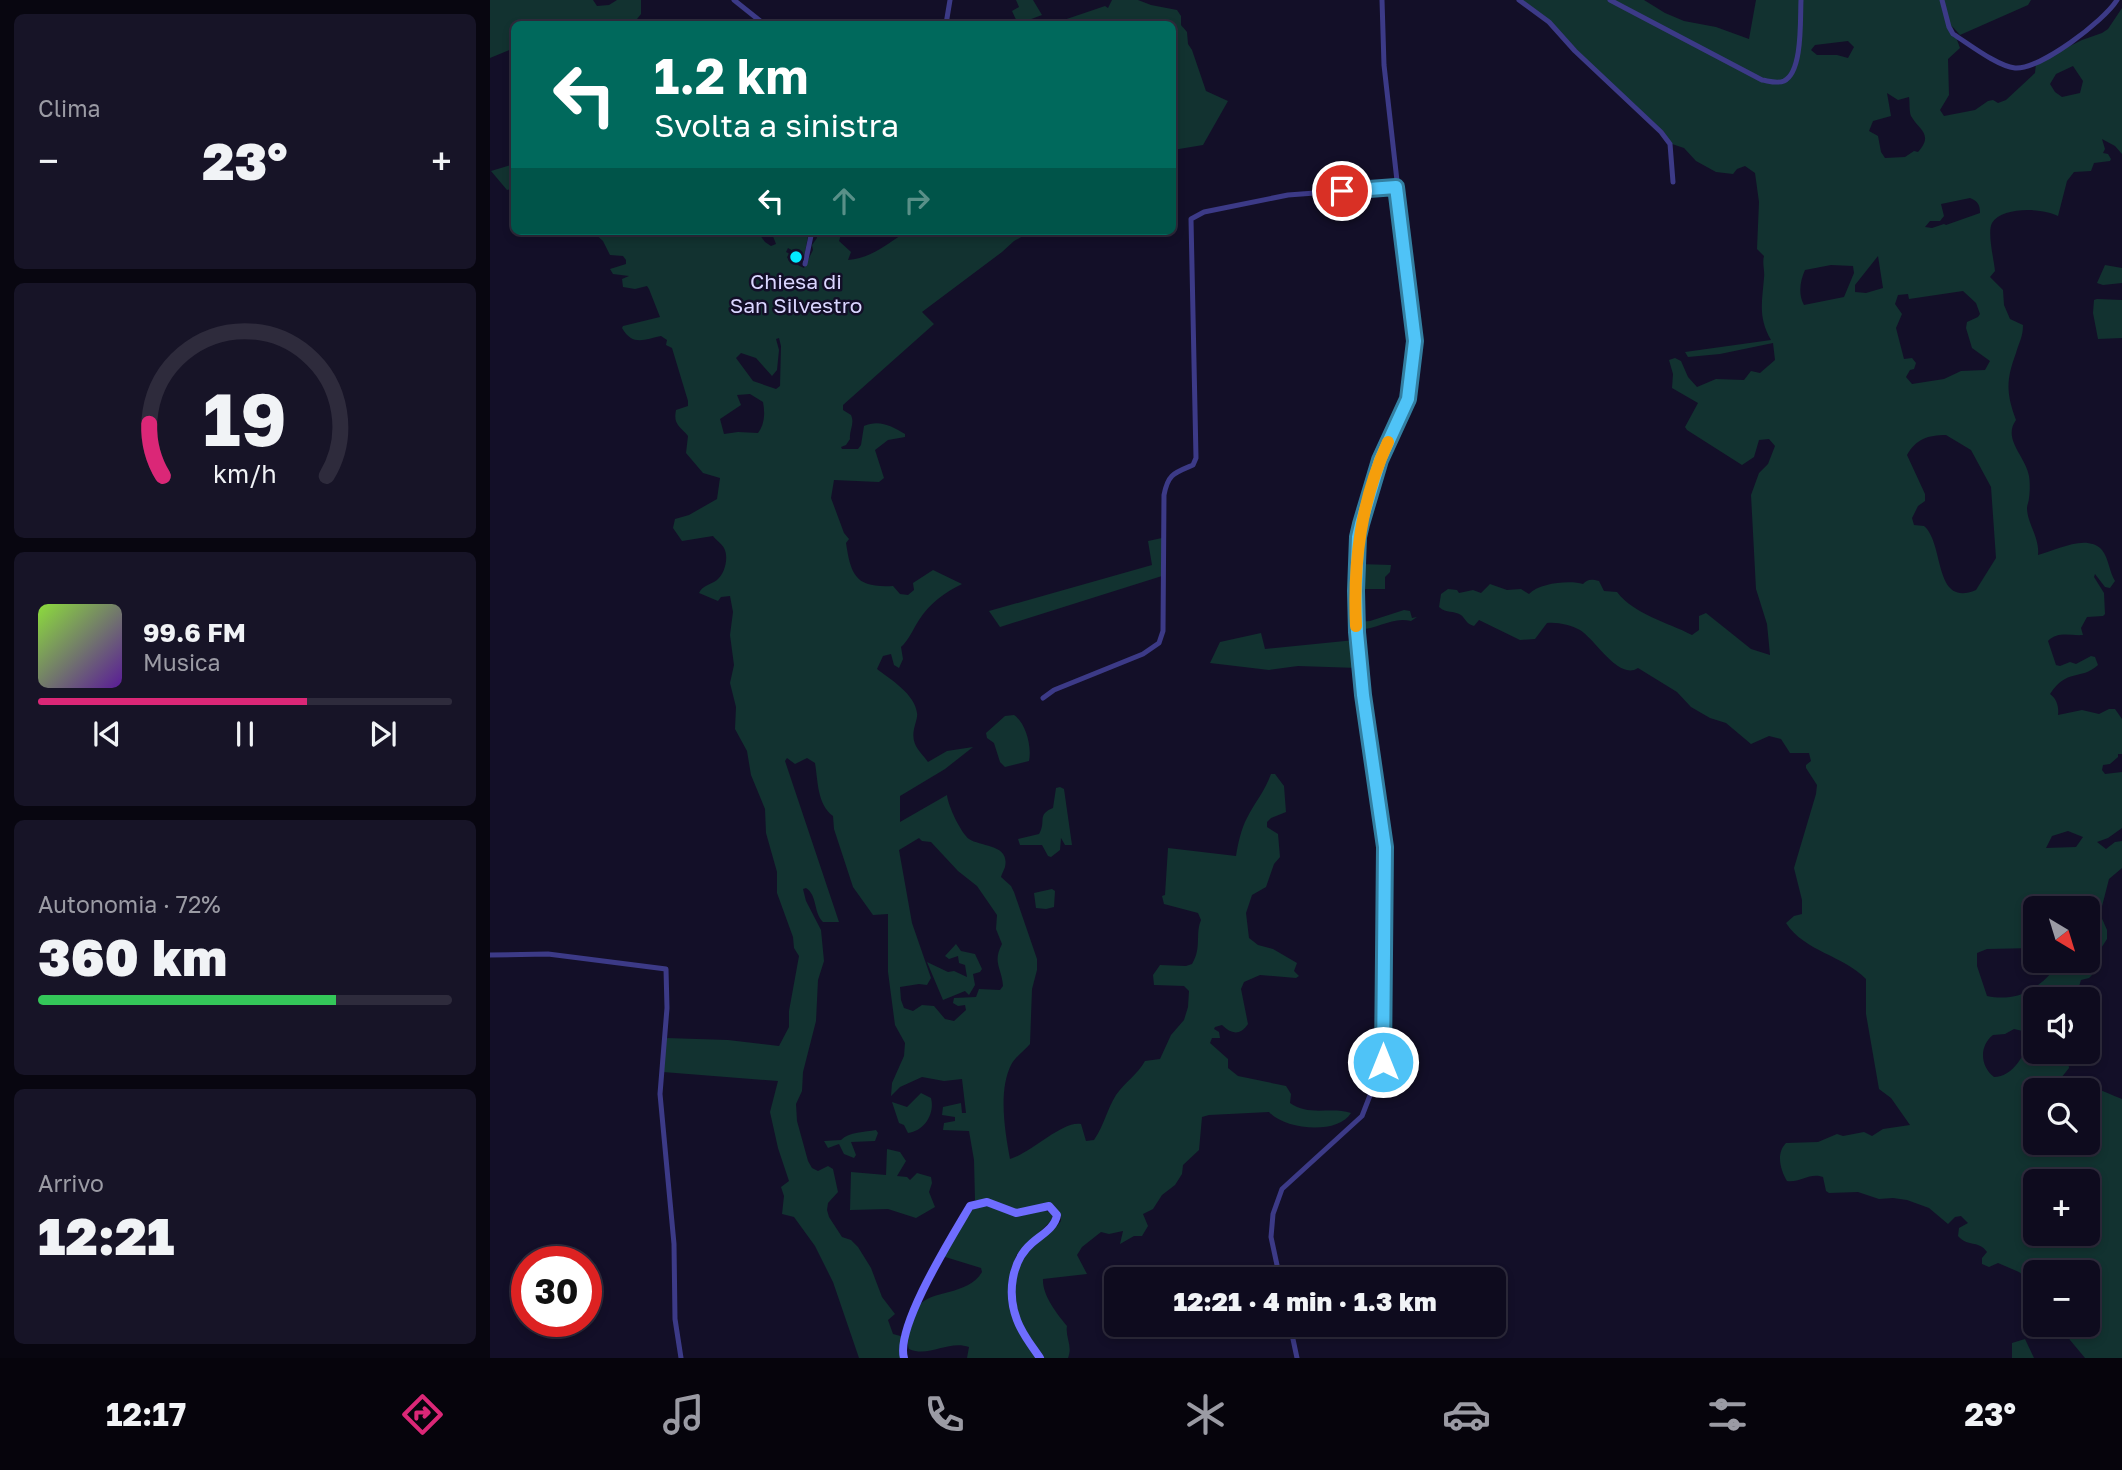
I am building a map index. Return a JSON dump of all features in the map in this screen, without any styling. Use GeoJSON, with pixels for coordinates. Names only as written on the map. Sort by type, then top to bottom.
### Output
{"type":"FeatureCollection","features":[{"type":"Feature","properties":{"kind":"street"},"geometry":{"type":"LineString","coordinates":[[733,0],[760,21]]}},
{"type":"Feature","properties":{"kind":"street"},"geometry":{"type":"LineString","coordinates":[[946,21],[950,0]]}},
{"type":"Feature","properties":{"kind":"street"},"geometry":{"type":"LineString","coordinates":[[1277,1267],[1271,1237],[1273,1214],[1282,1189],[1362,1116],[1383,1062],[1385,847],[1363,695],[1357,632],[1358,537],[1380,460],[1408,399],[1415,341],[1384,65],[1382,0]]}},
{"type":"Feature","properties":{"kind":"street"},"geometry":{"type":"LineString","coordinates":[[1519,0],[1549,22],[1575,51],[1661,132],[1670,144],[1673,182]]}},
{"type":"Feature","properties":{"kind":"street"},"geometry":{"type":"LineString","coordinates":[[1610,0],[1762,80],[1775,83],[1792,74],[1798,58],[1801,0]]}},
{"type":"Feature","properties":{"kind":"street"},"geometry":{"type":"LineString","coordinates":[[1942,0],[1953,34],[2005,66],[2018,68],[2058,51],[2103,18],[2117,0]]}},
{"type":"Feature","properties":{"kind":"street"},"geometry":{"type":"LineString","coordinates":[[1043,698],[1054,690],[1143,654],[1159,643],[1163,631],[1164,495],[1167,481],[1174,473],[1194,465],[1196,458],[1191,219],[1204,212],[1288,195],[1396,187]]}},
{"type":"Feature","properties":{"kind":"street"},"geometry":{"type":"LineString","coordinates":[[805,264],[811,235]]}},
{"type":"Feature","properties":{"kind":"street"},"geometry":{"type":"LineString","coordinates":[[490,955],[548,954],[666,969],[667,1008],[660,1094],[674,1244],[675,1319],[681,1358]]}},
{"type":"Feature","properties":{"kind":"street"},"geometry":{"type":"LineString","coordinates":[[904,1358],[904,1341],[929,1274],[970,1206],[980,1202],[1016,1213],[1049,1206],[1057,1215],[1052,1227],[1021,1254],[1016,1262],[1011,1289],[1016,1319],[1040,1358]]}},
{"type":"Feature","properties":{"kind":"street"},"geometry":{"type":"LineString","coordinates":[[1293,1337],[1297,1358]]}},
{"type":"Feature","properties":{"kind":"green space"},"geometry":{"type":"Polygon","coordinates":[[[490,0],[593,0],[597,6],[609,5],[617,0],[641,0],[641,14],[635,21],[511,21],[511,49],[490,58],[490,0]]]}},
{"type":"Feature","properties":{"kind":"green space"},"geometry":{"type":"Polygon","coordinates":[[[1016,0],[1033,0],[1042,15],[1026,21],[1017,21],[1012,11],[1019,7],[1016,0]]]}},
{"type":"Feature","properties":{"kind":"green space"},"geometry":{"type":"Polygon","coordinates":[[[1112,0],[1138,0],[1177,10],[1206,91],[1228,101],[1203,145],[1176,150],[1176,21],[1061,21],[1105,6],[1108,8],[1112,0]]]}},
{"type":"Feature","properties":{"kind":"green space"},"geometry":{"type":"Polygon","coordinates":[[[1521,0],[1644,0],[1684,21],[1716,27],[1749,39],[1756,0],[2031,0],[2028,5],[1960,35],[1952,26],[1960,48],[1948,59],[1949,95],[1940,110],[1944,116],[1975,110],[1988,101],[1998,103],[2006,100],[2035,73],[2036,63],[2102,33],[2108,29],[2122,8],[2122,154],[2115,146],[2102,139],[2105,149],[2103,153],[2108,154],[2110,161],[2094,163],[2091,171],[2074,172],[2067,181],[2058,216],[2043,211],[2024,210],[1997,217],[1991,227],[1995,271],[1990,277],[2003,290],[2004,305],[2010,319],[2023,325],[2008,386],[2016,420],[2012,427],[2013,441],[2029,476],[2027,507],[2038,555],[2079,543],[2095,545],[2102,550],[2115,581],[2110,588],[2105,587],[2095,574],[2094,577],[2104,593],[2105,614],[2087,617],[2081,628],[2083,635],[2060,635],[2048,641],[2056,665],[2070,662],[2076,664],[2091,656],[2095,657],[2098,665],[2056,686],[2050,694],[2057,703],[2058,715],[2082,710],[2099,714],[2115,709],[2122,719],[2122,754],[2118,754],[2110,764],[2103,765],[2102,770],[2105,774],[2122,772],[2122,828],[2097,842],[2106,849],[2115,842],[2122,841],[2122,868],[2109,879],[2100,914],[2100,896],[2023,896],[2023,948],[1987,949],[1977,953],[1977,966],[1987,996],[1999,998],[2023,994],[2023,1031],[2014,1029],[2005,1034],[1993,1035],[1988,1040],[1983,1056],[1989,1072],[1994,1077],[2007,1073],[2023,1054],[2023,1064],[2068,1064],[2069,1068],[2061,1078],[2023,1078],[2023,1155],[2100,1155],[2100,1090],[2122,1099],[2122,1358],[2085,1358],[2068,1337],[2100,1337],[2100,1260],[2023,1260],[2023,1275],[1998,1263],[1989,1267],[1982,1264],[1982,1258],[1987,1252],[1984,1248],[1958,1236],[1959,1228],[1968,1223],[1961,1216],[1955,1217],[1948,1224],[1929,1208],[1907,1200],[1879,1199],[1858,1192],[1829,1193],[1826,1191],[1823,1177],[1787,1181],[1780,1156],[1786,1143],[1818,1142],[1837,1134],[1843,1136],[1864,1132],[1872,1136],[1883,1129],[1910,1125],[1891,1098],[1879,1089],[1866,1014],[1866,979],[1846,964],[1803,941],[1786,923],[1794,916],[1802,914],[1802,900],[1794,868],[1816,794],[1817,785],[1806,768],[1811,761],[1809,753],[1790,753],[1781,739],[1769,736],[1751,744],[1726,723],[1710,718],[1691,707],[1677,692],[1638,668],[1623,669],[1615,664],[1586,635],[1573,627],[1547,623],[1535,639],[1520,640],[1479,620],[1474,626],[1471,625],[1461,615],[1439,607],[1441,594],[1448,589],[1457,590],[1459,593],[1473,590],[1481,593],[1490,584],[1507,590],[1521,589],[1529,594],[1547,585],[1583,584],[1594,580],[1599,581],[1604,591],[1617,592],[1633,607],[1692,635],[1699,630],[1699,616],[1706,613],[1751,649],[1770,655],[1767,624],[1756,589],[1751,495],[1759,473],[1768,464],[1775,446],[1769,439],[1759,440],[1754,457],[1742,465],[1687,430],[1685,427],[1698,403],[1672,388],[1673,374],[1669,360],[1675,358],[1681,361],[1688,377],[1697,387],[1716,379],[1744,380],[1751,371],[1760,373],[1775,360],[1773,343],[1720,354],[1688,357],[1685,352],[1771,340],[1763,317],[1764,256],[1757,249],[1759,202],[1755,173],[1745,166],[1733,174],[1716,172],[1696,161],[1684,148],[1672,144],[1664,132],[1592,66],[1556,27],[1521,0]],[[1848,41],[1815,45],[1811,50],[1817,55],[1848,58],[1854,47],[1848,41]],[[2073,66],[2056,74],[2050,84],[2062,97],[2080,93],[2083,81],[2073,66]],[[1887,93],[1891,116],[1873,121],[1869,131],[1878,136],[1885,158],[1905,157],[1914,151],[1918,152],[1923,146],[1924,132],[1911,116],[1909,97],[1898,100],[1887,93]],[[1970,198],[1941,204],[1944,216],[1940,221],[1930,221],[1925,227],[1946,225],[1980,213],[1979,206],[1970,198]],[[1878,256],[1855,285],[1855,292],[1866,293],[1883,288],[1878,256]],[[1831,265],[1805,270],[1800,292],[1804,305],[1844,297],[1854,273],[1853,266],[1831,265]],[[1963,291],[1909,299],[1908,294],[1898,295],[1895,304],[1902,314],[1896,328],[1904,359],[1912,358],[1916,363],[1906,377],[1912,384],[1944,379],[1961,371],[1985,370],[1990,361],[1972,348],[1966,328],[1967,322],[1980,314],[1976,303],[1963,291]],[[1946,435],[1923,439],[1907,455],[1925,494],[1925,501],[1918,506],[1912,518],[1914,525],[1924,526],[1930,535],[1946,582],[1953,590],[1962,593],[1976,590],[1996,558],[1991,487],[1971,450],[1946,435]],[[2068,831],[2052,836],[2046,848],[2076,847],[2083,837],[2068,831]]]}},
{"type":"Feature","properties":{"kind":"green space"},"geometry":{"type":"Polygon","coordinates":[[[511,165],[511,189],[507,190],[491,171],[511,165]]]}},
{"type":"Feature","properties":{"kind":"green space"},"geometry":{"type":"Polygon","coordinates":[[[596,235],[760,235],[771,246],[776,244],[773,235],[808,235],[804,257],[788,248],[786,252],[790,254],[787,257],[789,261],[804,268],[817,235],[841,235],[839,241],[851,252],[848,260],[876,251],[901,235],[1025,235],[922,312],[934,324],[843,405],[843,410],[851,415],[852,421],[850,439],[842,449],[858,449],[864,426],[870,424],[890,426],[905,434],[905,437],[888,440],[875,450],[884,478],[879,482],[834,480],[831,498],[844,533],[849,539],[846,543],[853,572],[863,582],[893,586],[900,594],[908,595],[914,590],[913,583],[933,570],[962,584],[938,599],[923,614],[901,647],[903,659],[899,668],[894,665],[891,654],[883,656],[877,669],[912,700],[917,715],[914,729],[916,747],[928,762],[947,751],[973,747],[945,769],[900,796],[900,822],[947,795],[955,819],[966,836],[1003,854],[1005,867],[1001,877],[1014,892],[1037,959],[1032,989],[1030,1044],[1013,1062],[1005,1087],[1004,1112],[1010,1159],[1074,1124],[1081,1124],[1086,1141],[1094,1140],[1120,1090],[1145,1061],[1160,1059],[1171,1035],[1184,1020],[1189,991],[1184,986],[1154,985],[1153,975],[1160,965],[1192,964],[1197,952],[1201,920],[1198,913],[1164,904],[1162,896],[1165,895],[1168,848],[1236,856],[1245,822],[1271,774],[1275,774],[1284,786],[1286,812],[1267,822],[1267,827],[1278,834],[1280,857],[1274,864],[1266,887],[1252,895],[1246,913],[1249,938],[1297,963],[1294,971],[1299,976],[1260,975],[1244,982],[1241,989],[1248,1024],[1235,1032],[1222,1025],[1215,1027],[1220,1038],[1212,1038],[1210,1043],[1228,1059],[1228,1068],[1238,1076],[1286,1086],[1291,1094],[1290,1103],[1298,1107],[1351,1113],[1335,1125],[1311,1128],[1287,1123],[1269,1112],[1202,1117],[1199,1150],[1183,1165],[1182,1174],[1175,1185],[1162,1195],[1153,1209],[1143,1214],[1148,1226],[1142,1236],[1134,1236],[1120,1244],[1123,1231],[1109,1234],[1101,1232],[1082,1247],[1077,1255],[1087,1274],[1043,1279],[1048,1298],[1067,1326],[1070,1349],[1068,1358],[1042,1358],[1019,1322],[1013,1288],[1023,1256],[1057,1226],[1061,1221],[1060,1213],[1050,1205],[1015,1210],[989,1201],[975,1200],[974,1160],[969,1131],[943,1130],[944,1123],[955,1121],[955,1117],[942,1115],[943,1107],[961,1103],[962,1113],[966,1113],[962,1079],[944,1081],[922,1077],[900,1087],[891,1096],[892,1083],[904,1056],[905,1043],[895,1025],[888,972],[888,914],[873,915],[853,887],[834,829],[833,816],[821,799],[815,763],[807,758],[795,764],[787,758],[785,761],[839,922],[823,922],[810,891],[803,889],[821,930],[824,961],[818,980],[816,1021],[803,1072],[802,1091],[796,1104],[797,1121],[812,1168],[818,1171],[828,1166],[833,1169],[838,1192],[828,1203],[829,1217],[842,1237],[851,1240],[858,1247],[871,1268],[882,1297],[895,1314],[888,1320],[893,1334],[904,1337],[904,1358],[859,1358],[833,1282],[815,1246],[794,1217],[782,1214],[784,1196],[781,1187],[789,1181],[770,1112],[778,1081],[663,1072],[666,1038],[728,1040],[779,1046],[789,1027],[789,1011],[799,956],[777,893],[777,872],[766,833],[765,809],[751,775],[747,751],[735,729],[736,707],[730,683],[734,665],[730,635],[733,612],[730,596],[721,597],[718,601],[699,593],[722,574],[725,552],[713,536],[682,541],[673,528],[675,519],[689,515],[717,499],[720,478],[703,473],[686,453],[688,436],[678,425],[675,415],[676,410],[688,406],[688,401],[672,348],[666,345],[667,340],[661,336],[635,340],[622,328],[660,317],[647,286],[635,289],[623,287],[622,279],[629,276],[613,274],[610,269],[626,264],[626,260],[623,256],[610,255],[596,235]],[[779,338],[776,339],[779,350],[777,370],[772,376],[756,358],[741,353],[736,358],[753,381],[776,389],[780,386],[779,338]],[[750,394],[737,395],[741,405],[720,419],[724,434],[758,433],[764,418],[763,402],[750,394]],[[919,838],[899,850],[912,923],[931,978],[927,985],[900,987],[901,1000],[904,1008],[913,1011],[922,1005],[934,1006],[945,1019],[954,1021],[966,1010],[965,1005],[958,1006],[953,1003],[954,998],[976,997],[979,989],[1000,990],[1003,986],[998,961],[1002,944],[996,929],[997,915],[977,886],[958,871],[931,842],[919,838]]]}},
{"type":"Feature","properties":{"kind":"green space"},"geometry":{"type":"Polygon","coordinates":[[[2105,265],[2122,268],[2122,283],[2097,283],[2105,265]]]}},
{"type":"Feature","properties":{"kind":"green space"},"geometry":{"type":"Polygon","coordinates":[[[2094,300],[2122,300],[2122,338],[2098,339],[2093,313],[2094,300]]]}},
{"type":"Feature","properties":{"kind":"green space"},"geometry":{"type":"Polygon","coordinates":[[[1162,538],[1162,576],[1000,627],[989,611],[1152,565],[1148,541],[1162,538]]]}},
{"type":"Feature","properties":{"kind":"green space"},"geometry":{"type":"Polygon","coordinates":[[[1359,564],[1391,565],[1390,572],[1385,577],[1385,589],[1358,589],[1359,564]]]}},
{"type":"Feature","properties":{"kind":"green space"},"geometry":{"type":"Polygon","coordinates":[[[1404,610],[1410,611],[1412,618],[1417,617],[1411,621],[1397,620],[1359,629],[1358,622],[1404,610]]]}},
{"type":"Feature","properties":{"kind":"green space"},"geometry":{"type":"Polygon","coordinates":[[[1261,633],[1265,649],[1355,640],[1358,668],[1298,666],[1269,670],[1210,663],[1220,642],[1261,633]]]}},
{"type":"Feature","properties":{"kind":"green space"},"geometry":{"type":"Polygon","coordinates":[[[1014,715],[1027,736],[1029,761],[1005,767],[1000,762],[994,743],[987,738],[986,733],[1005,716],[1014,715]]]}},
{"type":"Feature","properties":{"kind":"green space"},"geometry":{"type":"Polygon","coordinates":[[[1056,788],[1064,789],[1072,845],[1065,845],[1061,838],[1060,850],[1051,857],[1042,845],[1020,845],[1018,839],[1039,834],[1043,816],[1053,808],[1056,788]]]}},
{"type":"Feature","properties":{"kind":"green space"},"geometry":{"type":"Polygon","coordinates":[[[1052,889],[1055,891],[1054,907],[1036,908],[1034,893],[1052,889]]]}},
{"type":"Feature","properties":{"kind":"green space"},"geometry":{"type":"Polygon","coordinates":[[[2100,914],[2107,930],[2107,939],[2100,950],[2100,914]]]}},
{"type":"Feature","properties":{"kind":"green space"},"geometry":{"type":"Polygon","coordinates":[[[956,944],[961,951],[975,954],[982,969],[973,974],[975,985],[969,995],[965,991],[943,1000],[927,962],[967,977],[965,965],[959,963],[958,956],[949,959],[945,956],[956,944]]]}},
{"type":"Feature","properties":{"kind":"green space"},"geometry":{"type":"Polygon","coordinates":[[[2051,973],[2092,973],[2089,978],[2081,980],[2079,987],[2035,987],[2051,973]]]}},
{"type":"Feature","properties":{"kind":"green space"},"geometry":{"type":"Polygon","coordinates":[[[921,1093],[931,1098],[930,1115],[924,1125],[908,1133],[904,1125],[899,1123],[892,1102],[907,1107],[921,1093]]]}},
{"type":"Feature","properties":{"kind":"green space"},"geometry":{"type":"Polygon","coordinates":[[[876,1130],[878,1133],[875,1141],[851,1142],[856,1155],[854,1158],[844,1154],[839,1144],[828,1148],[824,1141],[841,1140],[853,1134],[876,1130]]]}},
{"type":"Feature","properties":{"kind":"green space"},"geometry":{"type":"Polygon","coordinates":[[[887,1149],[900,1152],[906,1161],[897,1176],[910,1180],[917,1173],[931,1177],[929,1192],[935,1207],[916,1218],[888,1209],[850,1210],[851,1172],[886,1175],[887,1149]]]}},
{"type":"Feature","properties":{"kind":"green space"},"geometry":{"type":"Polygon","coordinates":[[[986,1205],[1013,1213],[1042,1210],[1054,1218],[1017,1254],[1011,1270],[1010,1307],[1036,1358],[967,1358],[969,1347],[961,1345],[924,1352],[909,1349],[908,1336],[919,1306],[931,1297],[968,1285],[982,1272],[981,1268],[942,1256],[971,1210],[986,1205]]]}},
{"type":"Feature","properties":{"kind":"green space"},"geometry":{"type":"Polygon","coordinates":[[[2025,1339],[2034,1358],[2012,1358],[2012,1343],[2025,1339]]]}},
{"type":"Feature","properties":{"kind":"slow traffic"},"geometry":{"type":"LineString","coordinates":[[1356,626],[1358,537],[1368,498],[1388,442]]}},
{"type":"Feature","properties":{"kind":"place","name":"Chiesa di San Silvestro"},"geometry":{"type":"Point","coordinates":[796,257]}},
{"type":"Feature","properties":{"kind":"route"},"geometry":{"type":"LineString","coordinates":[[1342,191],[1396,187],[1415,341],[1408,399],[1380,460],[1361,524],[1357,553],[1356,616],[1363,695],[1385,847],[1383,1062]]}}]}
